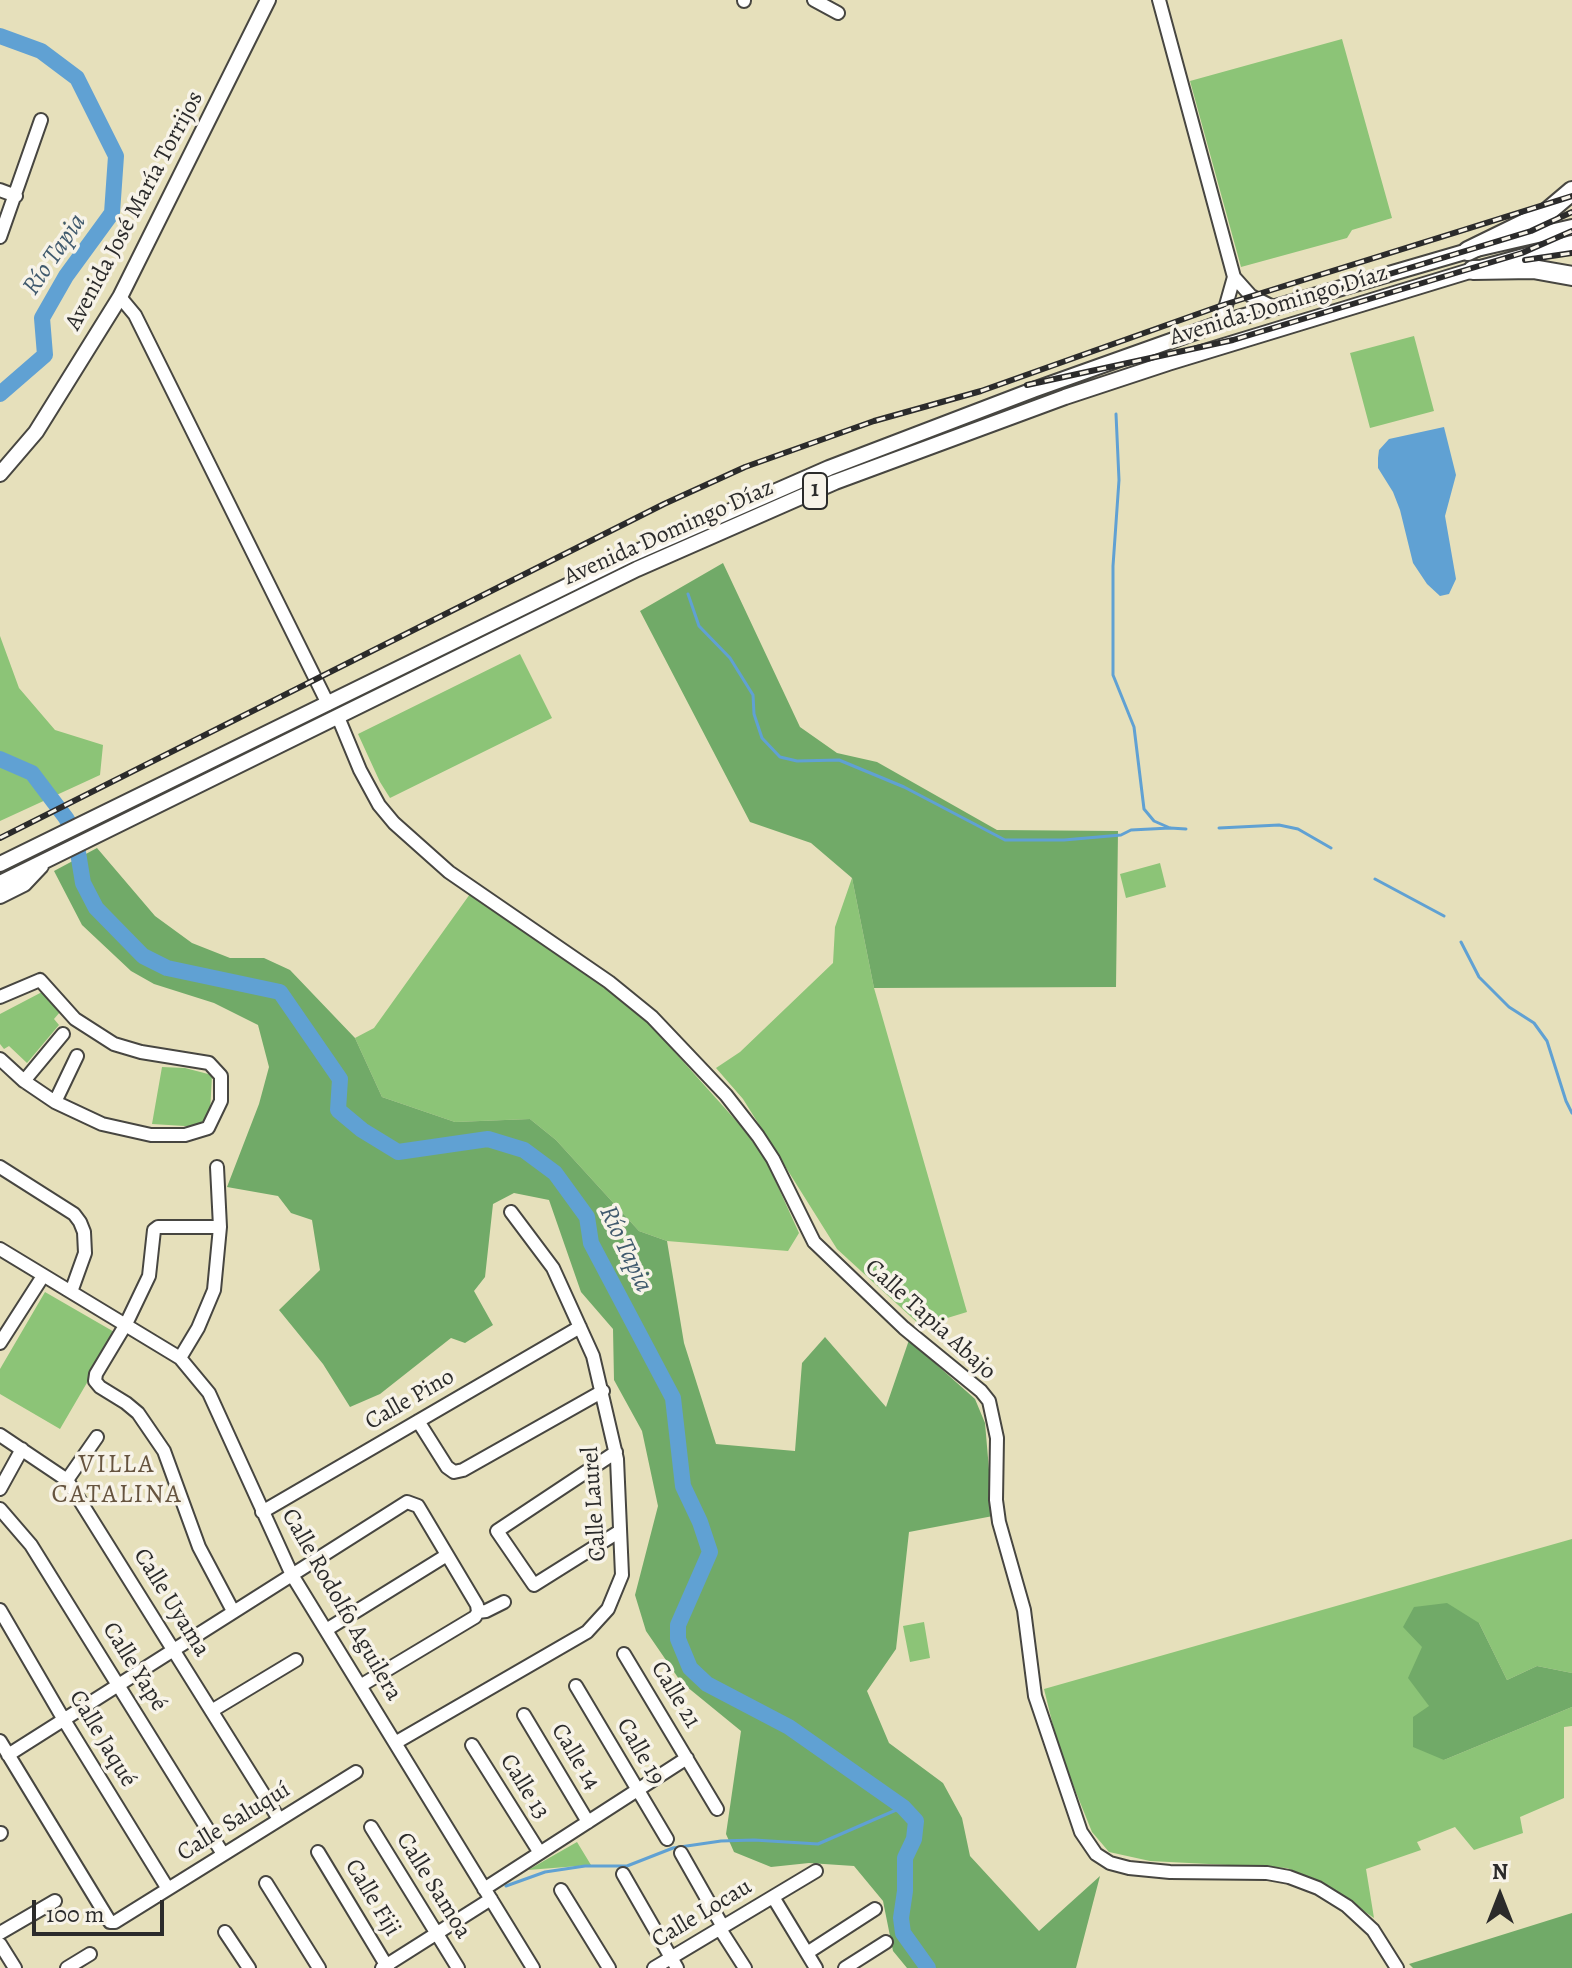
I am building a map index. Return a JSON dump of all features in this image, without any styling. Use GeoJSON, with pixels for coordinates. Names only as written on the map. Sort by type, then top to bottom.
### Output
{"type":"FeatureCollection","features":[{"type":"Feature","properties":{"kind":"highway"},"geometry":{"type":"LineString","coordinates":[[1468,251],[1546,213],[1572,191]]}},
{"type":"Feature","properties":{"kind":"highway"},"geometry":{"type":"LineString","coordinates":[[1473,270],[1533,269],[1572,276]]}},
{"type":"Feature","properties":{"kind":"main road","name":"Avenida José María Torrijos"},"geometry":{"type":"LineString","coordinates":[[0,474],[36,432],[120,297],[268,0]]}},
{"type":"Feature","properties":{"kind":"main road","name":"Avenida Domingo Díaz"},"geometry":{"type":"LineString","coordinates":[[0,864],[630,555],[829,468],[1221,323],[1468,251],[1572,227]]}},
{"type":"Feature","properties":{"kind":"main road","name":"Avenida Domingo Díaz"},"geometry":{"type":"LineString","coordinates":[[0,883],[637,569],[835,482],[1079,393],[1250,337],[1572,243]]}},
{"type":"Feature","properties":{"kind":"main road"},"geometry":{"type":"LineString","coordinates":[[0,853],[44,842]]}},
{"type":"Feature","properties":{"kind":"main road"},"geometry":{"type":"LineString","coordinates":[[0,896],[24,884],[51,857]]}},
{"type":"Feature","properties":{"kind":"street"},"geometry":{"type":"LineString","coordinates":[[814,0],[838,13]]}},
{"type":"Feature","properties":{"kind":"street"},"geometry":{"type":"LineString","coordinates":[[1159,0],[1234,277],[1251,296],[1273,307]]}},
{"type":"Feature","properties":{"kind":"street"},"geometry":{"type":"LineString","coordinates":[[0,237],[41,120]]}},
{"type":"Feature","properties":{"kind":"street"},"geometry":{"type":"LineString","coordinates":[[0,190],[16,196]]}},
{"type":"Feature","properties":{"kind":"street"},"geometry":{"type":"LineString","coordinates":[[1221,323],[1234,277]]}},
{"type":"Feature","properties":{"kind":"street"},"geometry":{"type":"LineString","coordinates":[[120,297],[135,315],[328,704]]}},
{"type":"Feature","properties":{"kind":"street","name":"Calle Tapia Abajo"},"geometry":{"type":"LineString","coordinates":[[338,717],[360,770],[379,805],[394,823],[462,882],[619,989],[652,1017],[726,1095],[758,1136],[773,1159],[814,1242],[904,1328],[989,1401],[997,1438],[996,1500],[999,1522],[1024,1610],[1035,1696],[1081,1832],[1096,1854],[1110,1863],[1129,1868],[1170,1872],[1267,1873],[1289,1877],[1318,1888],[1347,1906],[1373,1930],[1397,1968]]}},
{"type":"Feature","properties":{"kind":"street"},"geometry":{"type":"LineString","coordinates":[[0,997],[40,980],[75,1019],[114,1044],[141,1052],[209,1063],[221,1076],[221,1101],[208,1128],[185,1135],[151,1135],[102,1124],[55,1102],[24,1081],[0,1059]]}},
{"type":"Feature","properties":{"kind":"street"},"geometry":{"type":"LineString","coordinates":[[24,1081],[63,1034]]}},
{"type":"Feature","properties":{"kind":"street"},"geometry":{"type":"LineString","coordinates":[[55,1102],[77,1056]]}},
{"type":"Feature","properties":{"kind":"street"},"geometry":{"type":"LineString","coordinates":[[0,1167],[74,1214],[80,1222],[85,1253],[71,1292]]}},
{"type":"Feature","properties":{"kind":"street"},"geometry":{"type":"LineString","coordinates":[[180,1358],[198,1328],[214,1290],[220,1227],[217,1167]]}},
{"type":"Feature","properties":{"kind":"street","name":"Calle Laurel"},"geometry":{"type":"LineString","coordinates":[[395,1743],[587,1632],[608,1609],[622,1575],[616,1452],[593,1356],[553,1268],[511,1212]]}},
{"type":"Feature","properties":{"kind":"street"},"geometry":{"type":"LineString","coordinates":[[220,1227],[158,1227],[154,1230],[149,1276],[95,1381],[138,1413],[164,1451],[199,1547],[233,1611]]}},
{"type":"Feature","properties":{"kind":"street","name":"Calle Rodolfo Aguilera"},"geometry":{"type":"LineString","coordinates":[[0,1249],[180,1358],[209,1393],[292,1575],[533,1968]]}},
{"type":"Feature","properties":{"kind":"street"},"geometry":{"type":"LineString","coordinates":[[2,1336],[43,1276]]}},
{"type":"Feature","properties":{"kind":"street","name":"Calle Pino"},"geometry":{"type":"LineString","coordinates":[[262,1512],[580,1327]]}},
{"type":"Feature","properties":{"kind":"street"},"geometry":{"type":"LineString","coordinates":[[418,1421],[447,1467],[454,1472],[463,1470],[603,1391]]}},
{"type":"Feature","properties":{"kind":"street","name":"Calle Uyama"},"geometry":{"type":"LineString","coordinates":[[0,1435],[67,1480],[279,1819]]}},
{"type":"Feature","properties":{"kind":"street"},"geometry":{"type":"LineString","coordinates":[[67,1480],[97,1437]]}},
{"type":"Feature","properties":{"kind":"street"},"geometry":{"type":"LineString","coordinates":[[0,1489],[22,1449]]}},
{"type":"Feature","properties":{"kind":"street"},"geometry":{"type":"LineString","coordinates":[[616,1452],[497,1531],[534,1585],[620,1531]]}},
{"type":"Feature","properties":{"kind":"street"},"geometry":{"type":"LineString","coordinates":[[8,1755],[407,1502],[418,1506],[477,1605],[478,1612],[475,1617],[360,1686]]}},
{"type":"Feature","properties":{"kind":"street","name":"Calle Yapé"},"geometry":{"type":"LineString","coordinates":[[0,1509],[31,1545],[223,1854]]}},
{"type":"Feature","properties":{"kind":"street"},"geometry":{"type":"LineString","coordinates":[[326,1630],[447,1555]]}},
{"type":"Feature","properties":{"kind":"street"},"geometry":{"type":"LineString","coordinates":[[478,1612],[504,1602]]}},
{"type":"Feature","properties":{"kind":"street","name":"Calle Jaqué"},"geometry":{"type":"LineString","coordinates":[[0,1610],[168,1889]]}},
{"type":"Feature","properties":{"kind":"street","name":"Calle 21"},"geometry":{"type":"LineString","coordinates":[[624,1654],[717,1809]]}},
{"type":"Feature","properties":{"kind":"street"},"geometry":{"type":"LineString","coordinates":[[213,1710],[296,1660]]}},
{"type":"Feature","properties":{"kind":"street","name":"Calle 19"},"geometry":{"type":"LineString","coordinates":[[576,1686],[667,1839]]}},
{"type":"Feature","properties":{"kind":"street","name":"Calle 14"},"geometry":{"type":"LineString","coordinates":[[524,1715],[588,1822]]}},
{"type":"Feature","properties":{"kind":"street","name":"Calle Saluquí"},"geometry":{"type":"LineString","coordinates":[[0,1741],[110,1922],[115,1922],[356,1772]]}},
{"type":"Feature","properties":{"kind":"street","name":"Calle 13"},"geometry":{"type":"LineString","coordinates":[[472,1745],[540,1853]]}},
{"type":"Feature","properties":{"kind":"street"},"geometry":{"type":"LineString","coordinates":[[385,1967],[437,1933],[540,1853],[687,1758]]}},
{"type":"Feature","properties":{"kind":"street","name":"Calle Samoa"},"geometry":{"type":"LineString","coordinates":[[371,1827],[458,1968]]}},
{"type":"Feature","properties":{"kind":"street","name":"Calle Fiji"},"geometry":{"type":"LineString","coordinates":[[318,1852],[385,1967]]}},
{"type":"Feature","properties":{"kind":"street"},"geometry":{"type":"LineString","coordinates":[[681,1853],[745,1968]]}},
{"type":"Feature","properties":{"kind":"street","name":"Calle Locau"},"geometry":{"type":"LineString","coordinates":[[654,1968],[674,1963],[721,1928],[816,1871]]}},
{"type":"Feature","properties":{"kind":"street"},"geometry":{"type":"LineString","coordinates":[[623,1874],[674,1963]]}},
{"type":"Feature","properties":{"kind":"street"},"geometry":{"type":"LineString","coordinates":[[266,1883],[319,1968]]}},
{"type":"Feature","properties":{"kind":"street"},"geometry":{"type":"LineString","coordinates":[[561,1890],[609,1968]]}},
{"type":"Feature","properties":{"kind":"street"},"geometry":{"type":"LineString","coordinates":[[773,1897],[816,1968]]}},
{"type":"Feature","properties":{"kind":"street"},"geometry":{"type":"LineString","coordinates":[[0,1933],[55,1901]]}},
{"type":"Feature","properties":{"kind":"street"},"geometry":{"type":"LineString","coordinates":[[807,1953],[875,1909]]}},
{"type":"Feature","properties":{"kind":"street"},"geometry":{"type":"LineString","coordinates":[[225,1932],[249,1968]]}},
{"type":"Feature","properties":{"kind":"street"},"geometry":{"type":"LineString","coordinates":[[845,1968],[886,1942]]}},
{"type":"Feature","properties":{"kind":"street"},"geometry":{"type":"LineString","coordinates":[[0,1944],[15,1968]]}},
{"type":"Feature","properties":{"kind":"street"},"geometry":{"type":"LineString","coordinates":[[67,1968],[90,1954]]}},
{"type":"Feature","properties":{"kind":"green space"},"geometry":{"type":"Polygon","coordinates":[[[1342,39],[1392,218],[1352,230],[1347,238],[1241,267],[1190,81],[1342,39]]]}},
{"type":"Feature","properties":{"kind":"green space"},"geometry":{"type":"Polygon","coordinates":[[[1414,336],[1434,411],[1370,428],[1350,353],[1414,336]]]}},
{"type":"Feature","properties":{"kind":"green space"},"geometry":{"type":"Polygon","coordinates":[[[723,563],[800,727],[837,753],[877,762],[997,830],[1118,831],[1116,987],[874,988],[852,878],[811,843],[750,822],[640,611],[723,563]]]}},
{"type":"Feature","properties":{"kind":"green space"},"geometry":{"type":"Polygon","coordinates":[[[0,636],[19,688],[55,730],[103,745],[100,775],[0,821],[0,636]]]}},
{"type":"Feature","properties":{"kind":"green space"},"geometry":{"type":"Polygon","coordinates":[[[520,654],[552,718],[390,798],[358,734],[520,654]]]}},
{"type":"Feature","properties":{"kind":"green space"},"geometry":{"type":"Polygon","coordinates":[[[97,848],[155,916],[192,943],[230,958],[264,958],[290,970],[355,1038],[382,1097],[455,1122],[530,1119],[556,1140],[639,1231],[667,1241],[684,1343],[716,1444],[795,1451],[802,1363],[825,1337],[886,1407],[909,1340],[975,1399],[985,1423],[993,1516],[909,1532],[896,1649],[867,1691],[889,1743],[943,1783],[962,1818],[970,1856],[1039,1931],[1100,1876],[1076,1968],[907,1968],[893,1951],[883,1901],[854,1866],[809,1863],[771,1867],[734,1852],[726,1834],[741,1731],[681,1682],[646,1631],[635,1595],[658,1506],[642,1431],[614,1380],[613,1329],[581,1292],[549,1200],[514,1193],[493,1204],[485,1277],[474,1291],[493,1325],[465,1343],[451,1338],[380,1394],[350,1407],[323,1364],[279,1310],[320,1270],[312,1220],[291,1213],[278,1196],[227,1187],[259,1104],[269,1067],[258,1025],[214,1003],[154,984],[131,971],[82,925],[54,871],[97,848]]]}},
{"type":"Feature","properties":{"kind":"green space"},"geometry":{"type":"Polygon","coordinates":[[[1160,863],[1166,887],[1126,898],[1120,874],[1160,863]]]}},
{"type":"Feature","properties":{"kind":"green space"},"geometry":{"type":"Polygon","coordinates":[[[852,878],[874,988],[967,1312],[921,1326],[837,1249],[743,1099],[716,1068],[740,1052],[833,963],[835,927],[852,878]]]}},
{"type":"Feature","properties":{"kind":"green space"},"geometry":{"type":"Polygon","coordinates":[[[470,894],[609,989],[646,1020],[739,1124],[765,1158],[799,1233],[788,1251],[667,1241],[639,1231],[556,1140],[530,1119],[455,1122],[382,1097],[355,1038],[374,1028],[470,894]]]}},
{"type":"Feature","properties":{"kind":"green space"},"geometry":{"type":"Polygon","coordinates":[[[42,992],[60,1012],[54,1019],[59,1025],[27,1063],[9,1046],[4,1049],[0,1044],[0,1014],[42,992]]]}},
{"type":"Feature","properties":{"kind":"green space"},"geometry":{"type":"Polygon","coordinates":[[[162,1067],[185,1068],[212,1075],[210,1113],[201,1127],[152,1124],[162,1067]]]}},
{"type":"Feature","properties":{"kind":"green space"},"geometry":{"type":"Polygon","coordinates":[[[45,1292],[116,1333],[60,1429],[0,1394],[0,1369],[45,1292]]]}},
{"type":"Feature","properties":{"kind":"green space"},"geometry":{"type":"Polygon","coordinates":[[[1572,1539],[1572,1673],[1537,1666],[1507,1680],[1479,1623],[1422,1647],[1429,1706],[1444,1760],[1572,1707],[1572,1726],[1564,1727],[1564,1798],[1520,1817],[1523,1833],[1474,1850],[1455,1827],[1417,1842],[1421,1850],[1366,1869],[1374,1918],[1326,1885],[1287,1868],[1150,1861],[1109,1852],[1092,1832],[1059,1750],[1044,1689],[1572,1539]]]}},
{"type":"Feature","properties":{"kind":"green space"},"geometry":{"type":"Polygon","coordinates":[[[1447,1603],[1479,1623],[1507,1680],[1537,1666],[1572,1673],[1572,1707],[1444,1760],[1413,1747],[1413,1717],[1429,1706],[1408,1678],[1422,1647],[1403,1627],[1414,1607],[1447,1603]]]}},
{"type":"Feature","properties":{"kind":"green space"},"geometry":{"type":"Polygon","coordinates":[[[924,1622],[930,1658],[910,1662],[903,1626],[924,1622]]]}},
{"type":"Feature","properties":{"kind":"green space"},"geometry":{"type":"Polygon","coordinates":[[[577,1842],[591,1865],[528,1870],[577,1842]]]}},
{"type":"Feature","properties":{"kind":"green space"},"geometry":{"type":"Polygon","coordinates":[[[1572,1913],[1572,1968],[1413,1968],[1409,1964],[1572,1913]]]}},
{"type":"Feature","properties":{"kind":"water"},"geometry":{"type":"Polygon","coordinates":[[[1444,427],[1456,475],[1445,516],[1456,579],[1449,594],[1440,596],[1427,584],[1413,563],[1400,510],[1378,468],[1378,458],[1379,450],[1389,439],[1444,427]]]}},
{"type":"Feature","properties":{"kind":"waterway","name":"Río Tapia"},"geometry":{"type":"LineString","coordinates":[[0,36],[41,51],[77,78],[116,156],[112,213],[66,276],[42,318],[45,355],[0,394]]}},
{"type":"Feature","properties":{"kind":"waterway"},"geometry":{"type":"LineString","coordinates":[[1116,414],[1119,480],[1113,566],[1113,675],[1134,727],[1144,809],[1154,821],[1170,828],[1186,829]]}},
{"type":"Feature","properties":{"kind":"waterway"},"geometry":{"type":"LineString","coordinates":[[688,594],[699,626],[730,658],[753,695],[754,714],[762,738],[780,757],[797,761],[839,760],[904,787],[1005,840],[1064,840],[1170,828]]}},
{"type":"Feature","properties":{"kind":"waterway","name":"Río Tapia"},"geometry":{"type":"LineString","coordinates":[[0,759],[32,773],[66,818],[75,834],[83,883],[96,908],[143,956],[167,968],[280,992],[340,1079],[338,1110],[362,1130],[398,1152],[488,1139],[524,1150],[555,1173],[587,1217],[591,1243],[673,1398],[683,1486],[710,1552],[678,1625],[678,1639],[690,1668],[707,1684],[789,1727],[903,1807],[916,1821],[914,1839],[905,1858],[901,1918],[903,1933],[928,1968]]}},
{"type":"Feature","properties":{"kind":"waterway"},"geometry":{"type":"LineString","coordinates":[[1219,828],[1279,825],[1298,829],[1331,848]]}},
{"type":"Feature","properties":{"kind":"waterway"},"geometry":{"type":"LineString","coordinates":[[1375,879],[1444,916]]}},
{"type":"Feature","properties":{"kind":"waterway"},"geometry":{"type":"LineString","coordinates":[[1461,942],[1479,977],[1509,1007],[1534,1023],[1547,1041],[1572,1113]]}},
{"type":"Feature","properties":{"kind":"waterway"},"geometry":{"type":"LineString","coordinates":[[506,1886],[545,1872],[585,1866],[627,1866],[673,1848],[721,1841],[818,1844],[903,1807]]}},
{"type":"Feature","properties":{"kind":"railway"},"geometry":{"type":"LineString","coordinates":[[0,838],[664,504],[745,467],[874,421],[981,391],[1220,306],[1572,196]]}},
{"type":"Feature","properties":{"kind":"railway"},"geometry":{"type":"LineString","coordinates":[[1176,344],[1258,314],[1531,231],[1572,212]]}},
{"type":"Feature","properties":{"kind":"railway"},"geometry":{"type":"LineString","coordinates":[[1027,385],[1233,340],[1522,253],[1572,231]]}},
{"type":"Feature","properties":{"kind":"railway"},"geometry":{"type":"LineString","coordinates":[[1525,260],[1572,253]]}},
{"type":"Feature","properties":{"kind":"district","name":"VILLA CATALINA"},"geometry":{"type":"Point","coordinates":[117,1481]}}]}
